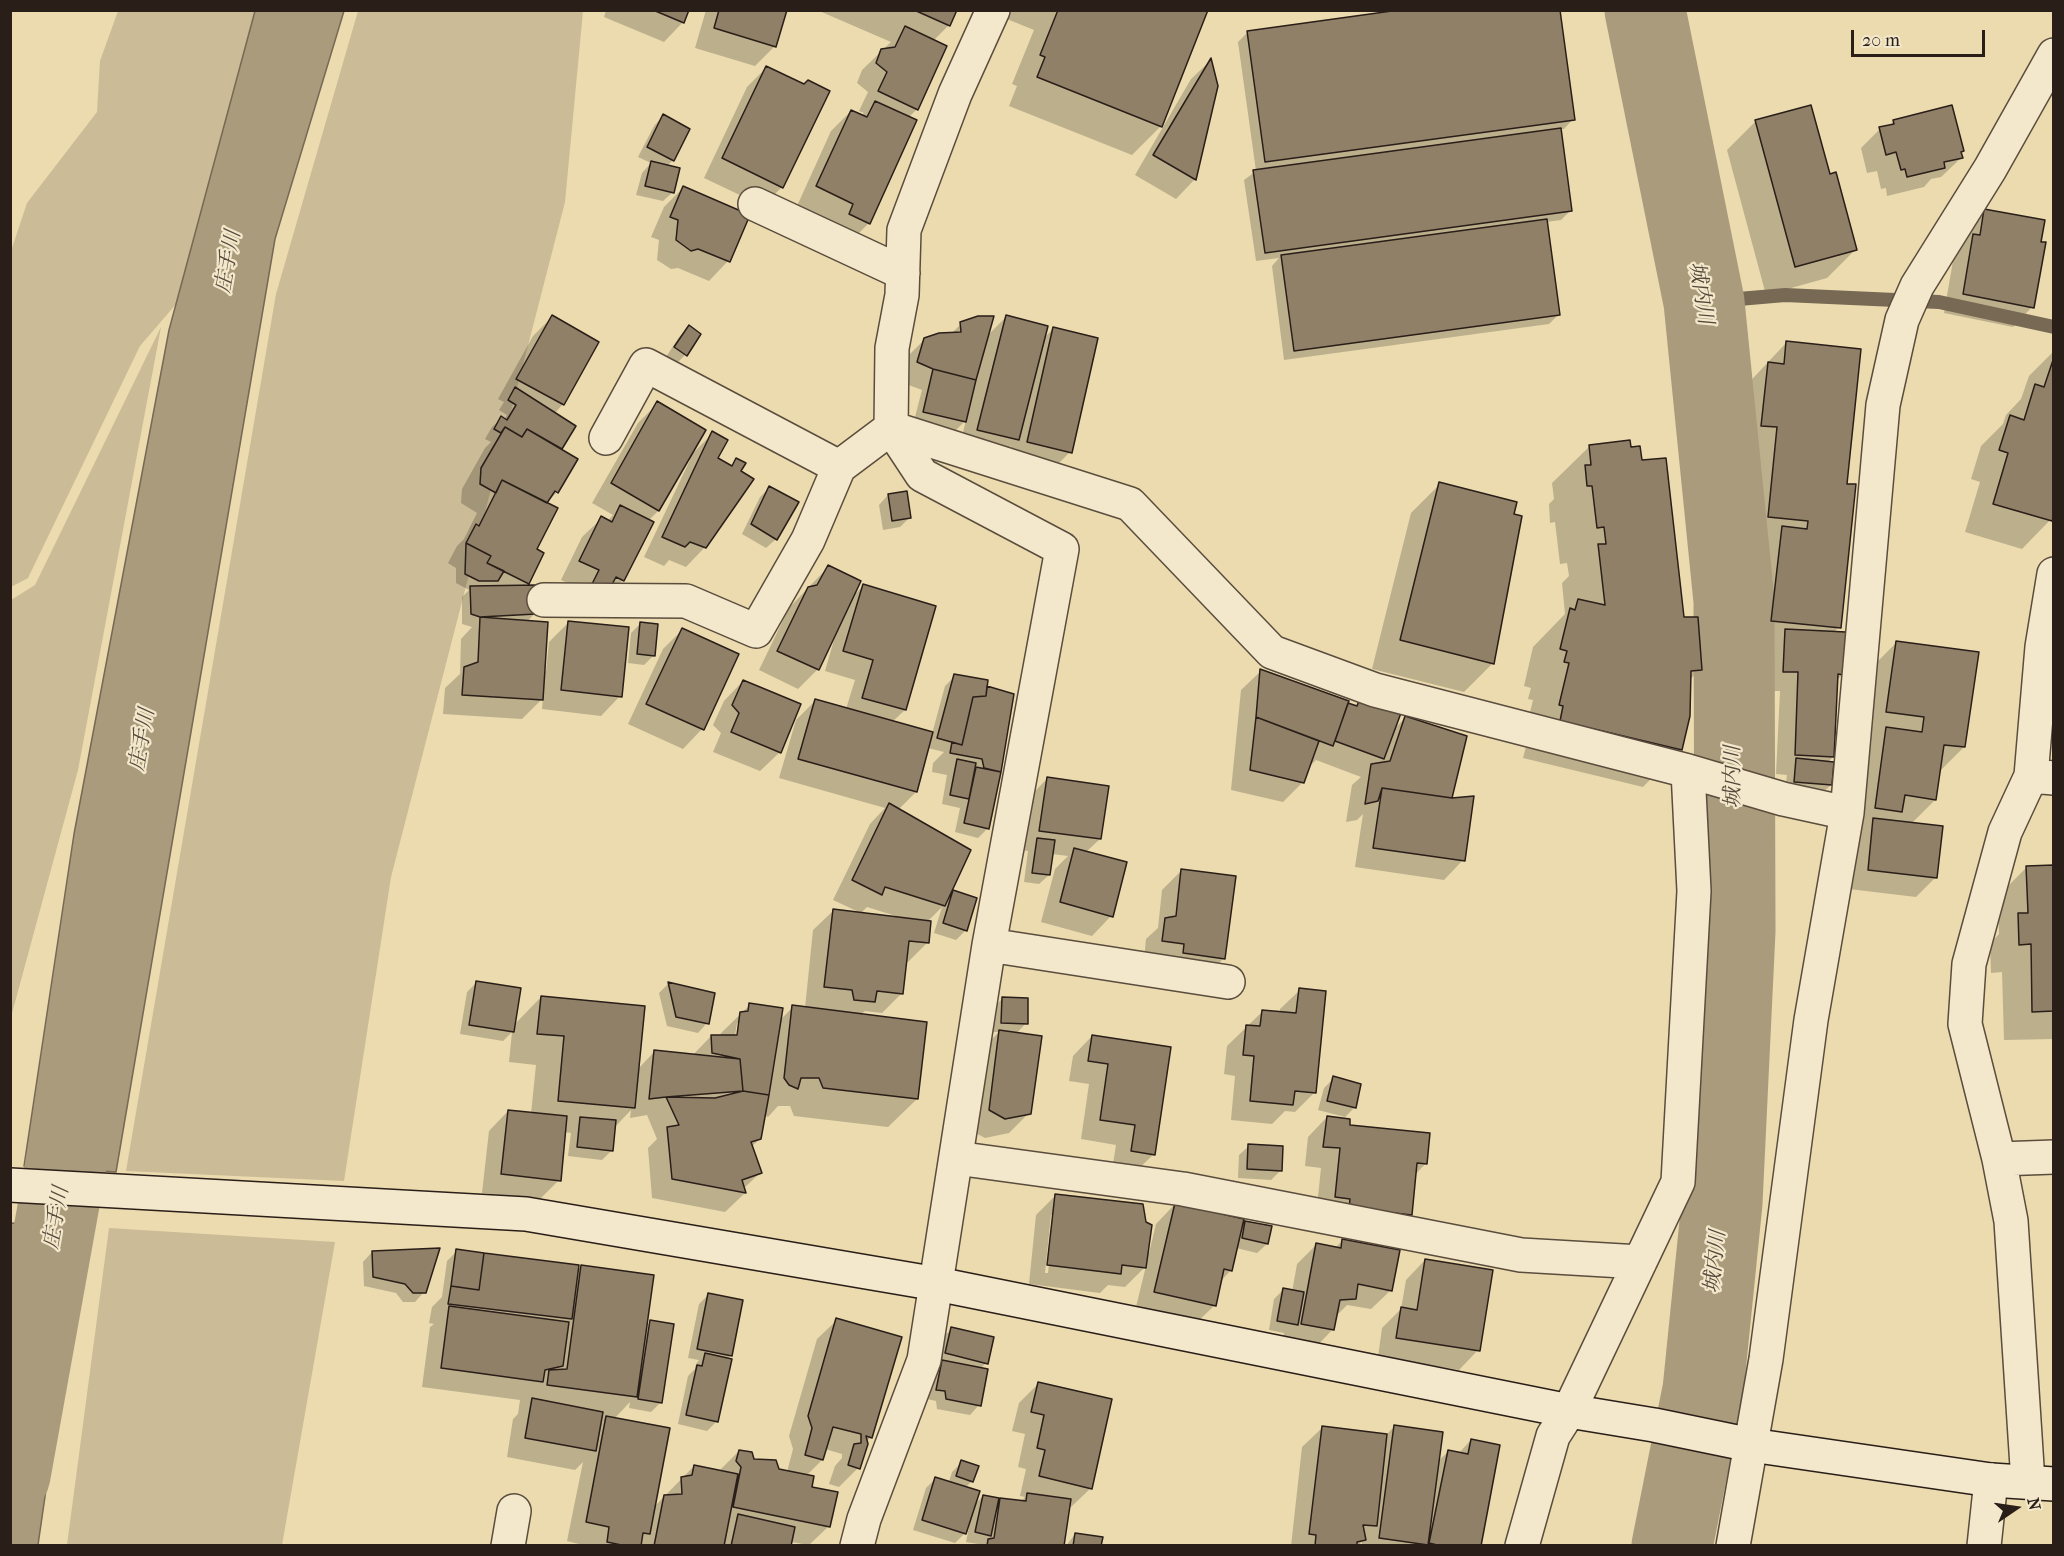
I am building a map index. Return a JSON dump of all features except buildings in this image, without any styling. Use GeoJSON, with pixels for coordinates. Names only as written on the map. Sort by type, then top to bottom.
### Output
{"type":"FeatureCollection","features":[{"type":"Feature","properties":{"kind":"street"},"geometry":{"type":"LineString","coordinates":[[857,1545],[864,1519],[924,1360],[989,945],[1062,549],[922,475],[891,428],[892,348],[902,295],[904,230],[955,94],[993,10]]}},
{"type":"Feature","properties":{"kind":"street"},"geometry":{"type":"LineString","coordinates":[[1733,1545],[1767,1359],[1811,1020],[1847,813],[1883,405],[1902,320],[1917,286],[1990,169],[2054,55]]}},
{"type":"Feature","properties":{"kind":"street"},"geometry":{"type":"LineString","coordinates":[[755,204],[903,273]]}},
{"type":"Feature","properties":{"kind":"street"},"geometry":{"type":"LineString","coordinates":[[606,438],[646,365],[839,467]]}},
{"type":"Feature","properties":{"kind":"street"},"geometry":{"type":"LineString","coordinates":[[544,600],[686,601],[756,631],[808,540],[839,467],[891,428]]}},
{"type":"Feature","properties":{"kind":"street"},"geometry":{"type":"LineString","coordinates":[[891,428],[1130,504],[1272,652],[1375,690],[1695,773],[1783,799],[1847,813]]}},
{"type":"Feature","properties":{"kind":"street"},"geometry":{"type":"LineString","coordinates":[[10,1185],[526,1214],[937,1284],[1569,1411],[1654,1425],[1751,1445],[1991,1480],[2041,1483],[2011,1221],[1999,1159],[1965,1024],[1969,964],[2005,832],[2042,777],[2042,647],[2054,574]]}},
{"type":"Feature","properties":{"kind":"street"},"geometry":{"type":"LineString","coordinates":[[1522,1545],[1552,1436],[1569,1411],[1678,1182],[1694,891],[1695,773]]}},
{"type":"Feature","properties":{"kind":"street"},"geometry":{"type":"LineString","coordinates":[[989,945],[1227,982]]}},
{"type":"Feature","properties":{"kind":"street"},"geometry":{"type":"LineString","coordinates":[[1999,1159],[2054,1157]]}},
{"type":"Feature","properties":{"kind":"street"},"geometry":{"type":"LineString","coordinates":[[956,1158],[1183,1189],[1521,1255],[1640,1262]]}},
{"type":"Feature","properties":{"kind":"street"},"geometry":{"type":"LineString","coordinates":[[1984,1545],[1991,1480]]}},
{"type":"Feature","properties":{"kind":"street"},"geometry":{"type":"LineString","coordinates":[[508,1545],[514,1511]]}},
{"type":"Feature","properties":{"kind":"shaded area"},"geometry":{"type":"Polygon","coordinates":[[[118,11],[271,11],[195,282],[140,346],[28,578],[11,587],[10,254],[27,203],[97,112],[100,61],[118,11]]]}},
{"type":"Feature","properties":{"kind":"shaded area"},"geometry":{"type":"Polygon","coordinates":[[[358,11],[583,11],[565,202],[391,877],[344,1181],[126,1171],[276,294],[358,11]]]}},
{"type":"Feature","properties":{"kind":"shaded area"},"geometry":{"type":"Polygon","coordinates":[[[161,327],[78,770],[11,1017],[11,600],[35,585],[161,327]]]}},
{"type":"Feature","properties":{"kind":"shaded area"},"geometry":{"type":"Polygon","coordinates":[[[109,1228],[335,1242],[282,1545],[67,1545],[109,1228]]]}},
{"type":"Feature","properties":{"kind":"water"},"geometry":{"type":"Polygon","coordinates":[[[255,11],[344,11],[275,239],[116,1172],[24,1166],[74,834],[169,330],[255,11]]]}},
{"type":"Feature","properties":{"kind":"water"},"geometry":{"type":"Polygon","coordinates":[[[10,1223],[84,1227],[38,1545],[11,1545],[10,1223]]]}},
{"type":"Feature","properties":{"kind":"waterway","name":"城内川"},"geometry":{"type":"LineString","coordinates":[[1645,10],[1704,302],[1734,601],[1735,931],[1722,1203],[1703,1390],[1672,1546]]}},
{"type":"Feature","properties":{"kind":"waterway"},"geometry":{"type":"LineString","coordinates":[[1704,302],[1785,295],[1939,302],[2054,327]]}},
{"type":"Feature","properties":{"kind":"waterway","name":"庄手川"},"geometry":{"type":"LineString","coordinates":[[10,1475],[85,1059]]}}]}
